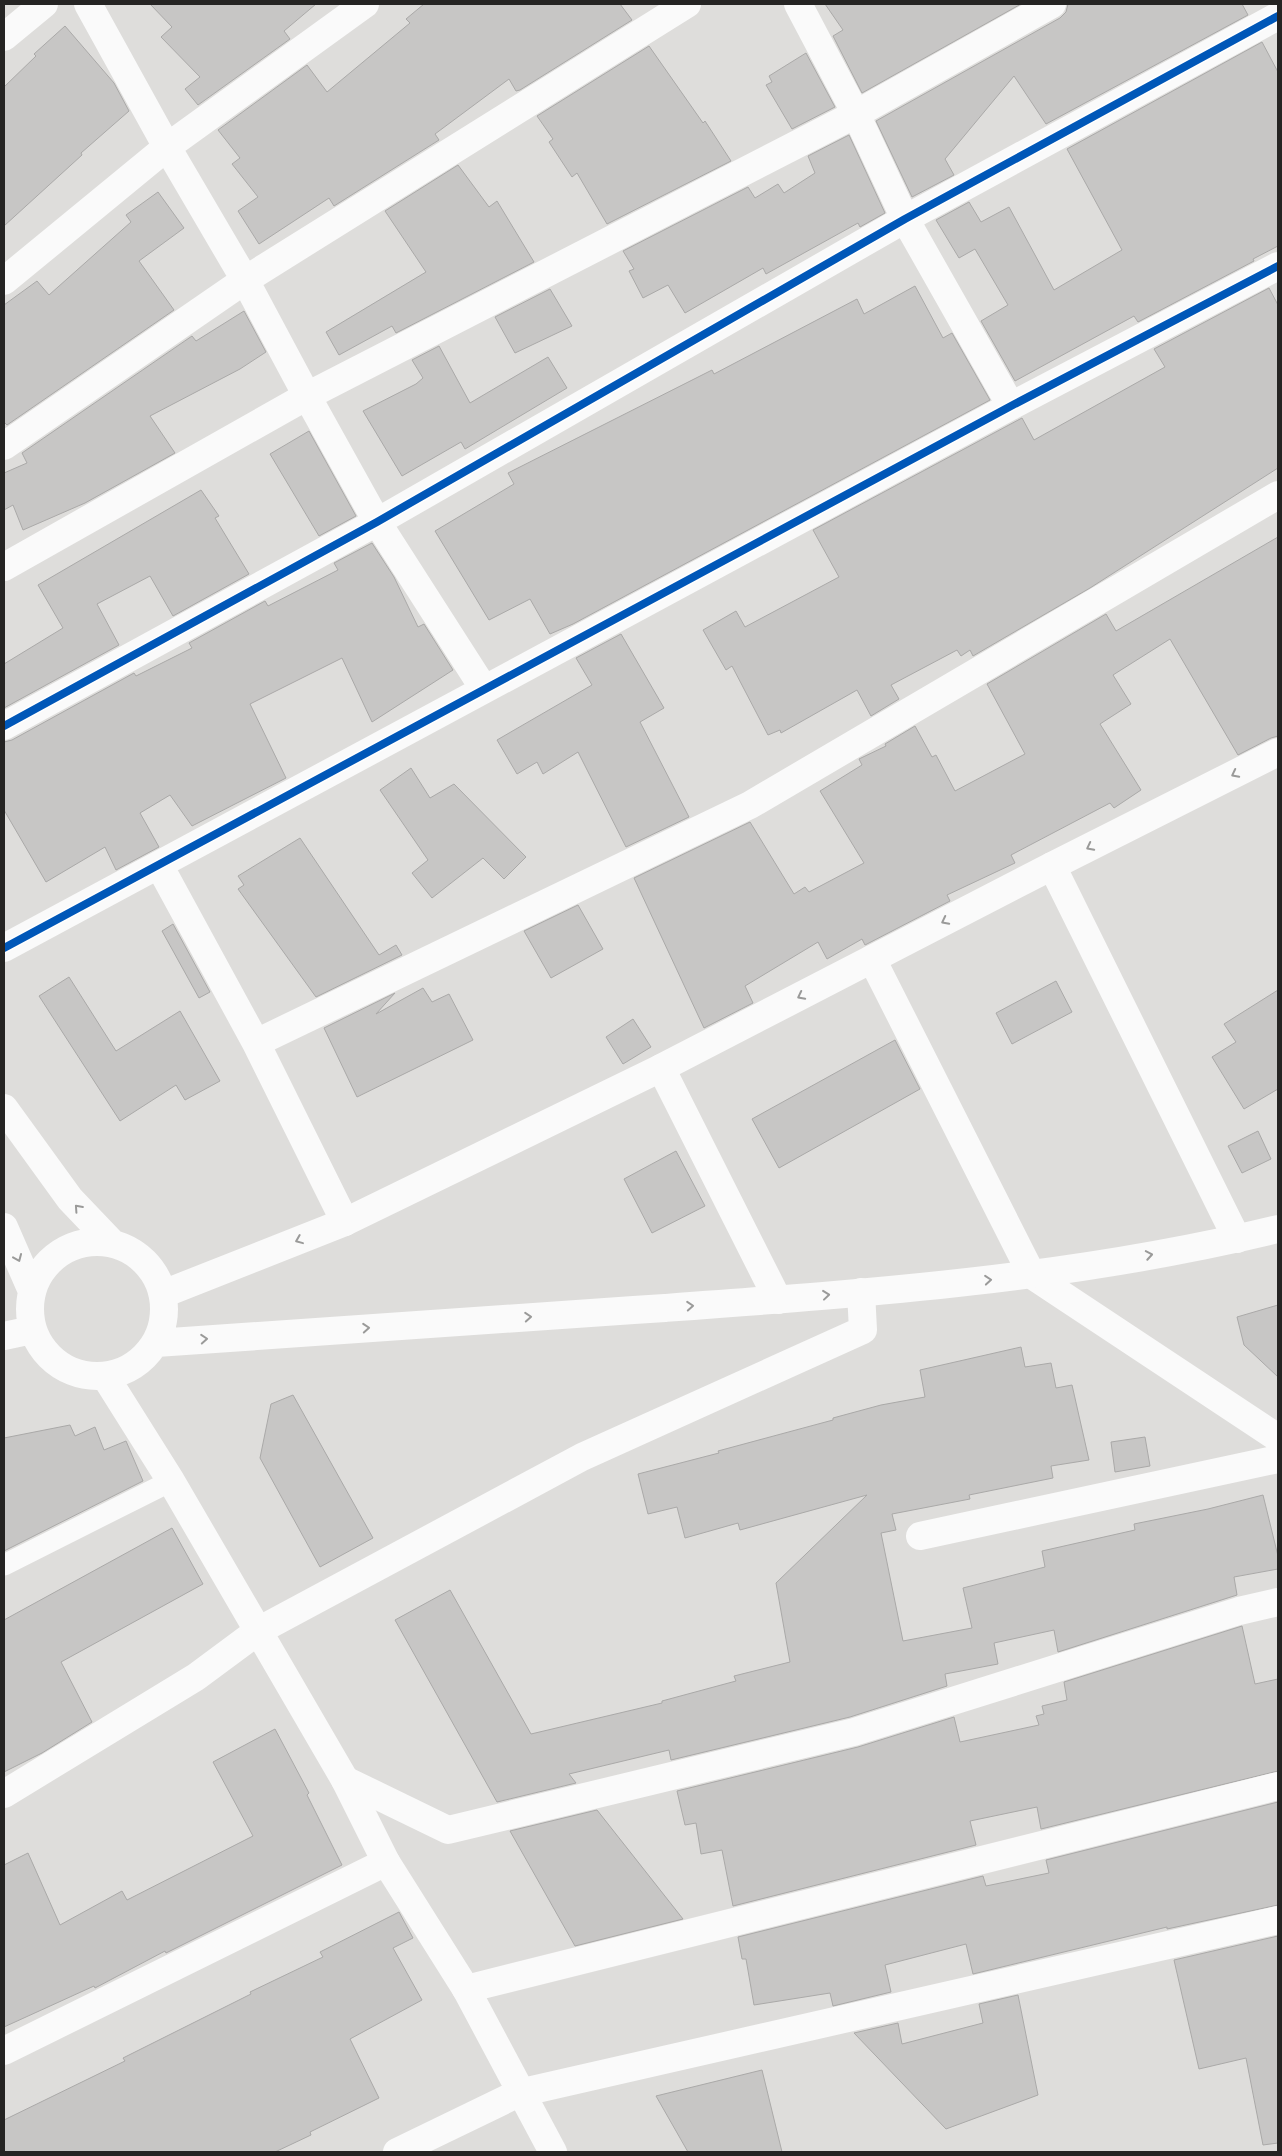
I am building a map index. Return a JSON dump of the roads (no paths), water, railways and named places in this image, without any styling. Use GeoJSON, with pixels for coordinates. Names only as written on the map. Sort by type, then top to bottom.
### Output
{"type":"FeatureCollection","features":[{"type":"Feature","properties":{"kind":"street"},"geometry":{"type":"LineString","coordinates":[[4,37],[44,4]]}},
{"type":"Feature","properties":{"kind":"street"},"geometry":{"type":"LineString","coordinates":[[88,4],[167,147],[245,280],[377,522],[484,689]]}},
{"type":"Feature","properties":{"kind":"street"},"geometry":{"type":"LineString","coordinates":[[4,281],[167,147],[365,4]]}},
{"type":"Feature","properties":{"kind":"street"},"geometry":{"type":"LineString","coordinates":[[4,446],[245,280],[687,4]]}},
{"type":"Feature","properties":{"kind":"street"},"geometry":{"type":"LineString","coordinates":[[798,4],[856,114],[905,219],[1011,406]]}},
{"type":"Feature","properties":{"kind":"street"},"geometry":{"type":"LineString","coordinates":[[4,567],[307,396],[856,114],[1052,4]]}},
{"type":"Feature","properties":{"kind":"street"},"geometry":{"type":"LineString","coordinates":[[4,726],[377,522],[905,219],[1278,16]]}},
{"type":"Feature","properties":{"kind":"street"},"geometry":{"type":"LineString","coordinates":[[4,948],[1011,406],[1278,266]]}},
{"type":"Feature","properties":{"kind":"street"},"geometry":{"type":"LineString","coordinates":[[256,1043],[750,805],[1278,495]]}},
{"type":"Feature","properties":{"kind":"street"},"geometry":{"type":"LineString","coordinates":[[164,1294],[345,1222],[661,1068],[1052,866],[1278,752]]}},
{"type":"Feature","properties":{"kind":"street"},"geometry":{"type":"LineString","coordinates":[[159,865],[256,1043],[345,1222]]}},
{"type":"Feature","properties":{"kind":"street"},"geometry":{"type":"LineString","coordinates":[[1052,866],[1237,1239]]}},
{"type":"Feature","properties":{"kind":"street"},"geometry":{"type":"LineString","coordinates":[[872,959],[1032,1275],[1278,1438]]}},
{"type":"Feature","properties":{"kind":"street"},"geometry":{"type":"LineString","coordinates":[[661,1068],[778,1300]]}},
{"type":"Feature","properties":{"kind":"street"},"geometry":{"type":"LineString","coordinates":[[4,1108],[70,1199],[112,1243]]}},
{"type":"Feature","properties":{"kind":"street"},"geometry":{"type":"LineString","coordinates":[[4,1227],[31,1289]]}},
{"type":"Feature","properties":{"kind":"street"},"geometry":{"type":"LineString","coordinates":[[156,1343],[778,1300],[1032,1275],[1237,1239],[1278,1229]]}},
{"type":"Feature","properties":{"kind":"street"},"geometry":{"type":"LineString","coordinates":[[86,1242],[112,1243],[135,1252],[153,1270],[164,1294],[164,1319],[156,1343],[146,1356],[134,1366],[105,1376],[82,1375],[60,1366],[43,1351],[32,1330],[29,1308],[31,1289],[43,1267],[62,1250],[86,1242]]}},
{"type":"Feature","properties":{"kind":"street"},"geometry":{"type":"LineString","coordinates":[[4,1794],[196,1677],[258,1631],[582,1457],[863,1330],[862,1292]]}},
{"type":"Feature","properties":{"kind":"street"},"geometry":{"type":"LineString","coordinates":[[4,1336],[32,1330]]}},
{"type":"Feature","properties":{"kind":"street"},"geometry":{"type":"LineString","coordinates":[[105,1376],[171,1481],[345,1780],[386,1862],[466,1989],[519,2093],[552,2152]]}},
{"type":"Feature","properties":{"kind":"street"},"geometry":{"type":"LineString","coordinates":[[920,1536],[1278,1459]]}},
{"type":"Feature","properties":{"kind":"street"},"geometry":{"type":"LineString","coordinates":[[345,1780],[448,1830],[854,1732],[1229,1614],[1278,1602]]}},
{"type":"Feature","properties":{"kind":"street"},"geometry":{"type":"LineString","coordinates":[[466,1989],[1278,1786]]}},
{"type":"Feature","properties":{"kind":"street"},"geometry":{"type":"LineString","coordinates":[[4,2052],[386,1862]]}},
{"type":"Feature","properties":{"kind":"street"},"geometry":{"type":"LineString","coordinates":[[397,2152],[519,2093],[1278,1920]]}},
{"type":"Feature","properties":{"kind":"lane"},"geometry":{"type":"LineString","coordinates":[[4,1565],[171,1481]]}}]}
